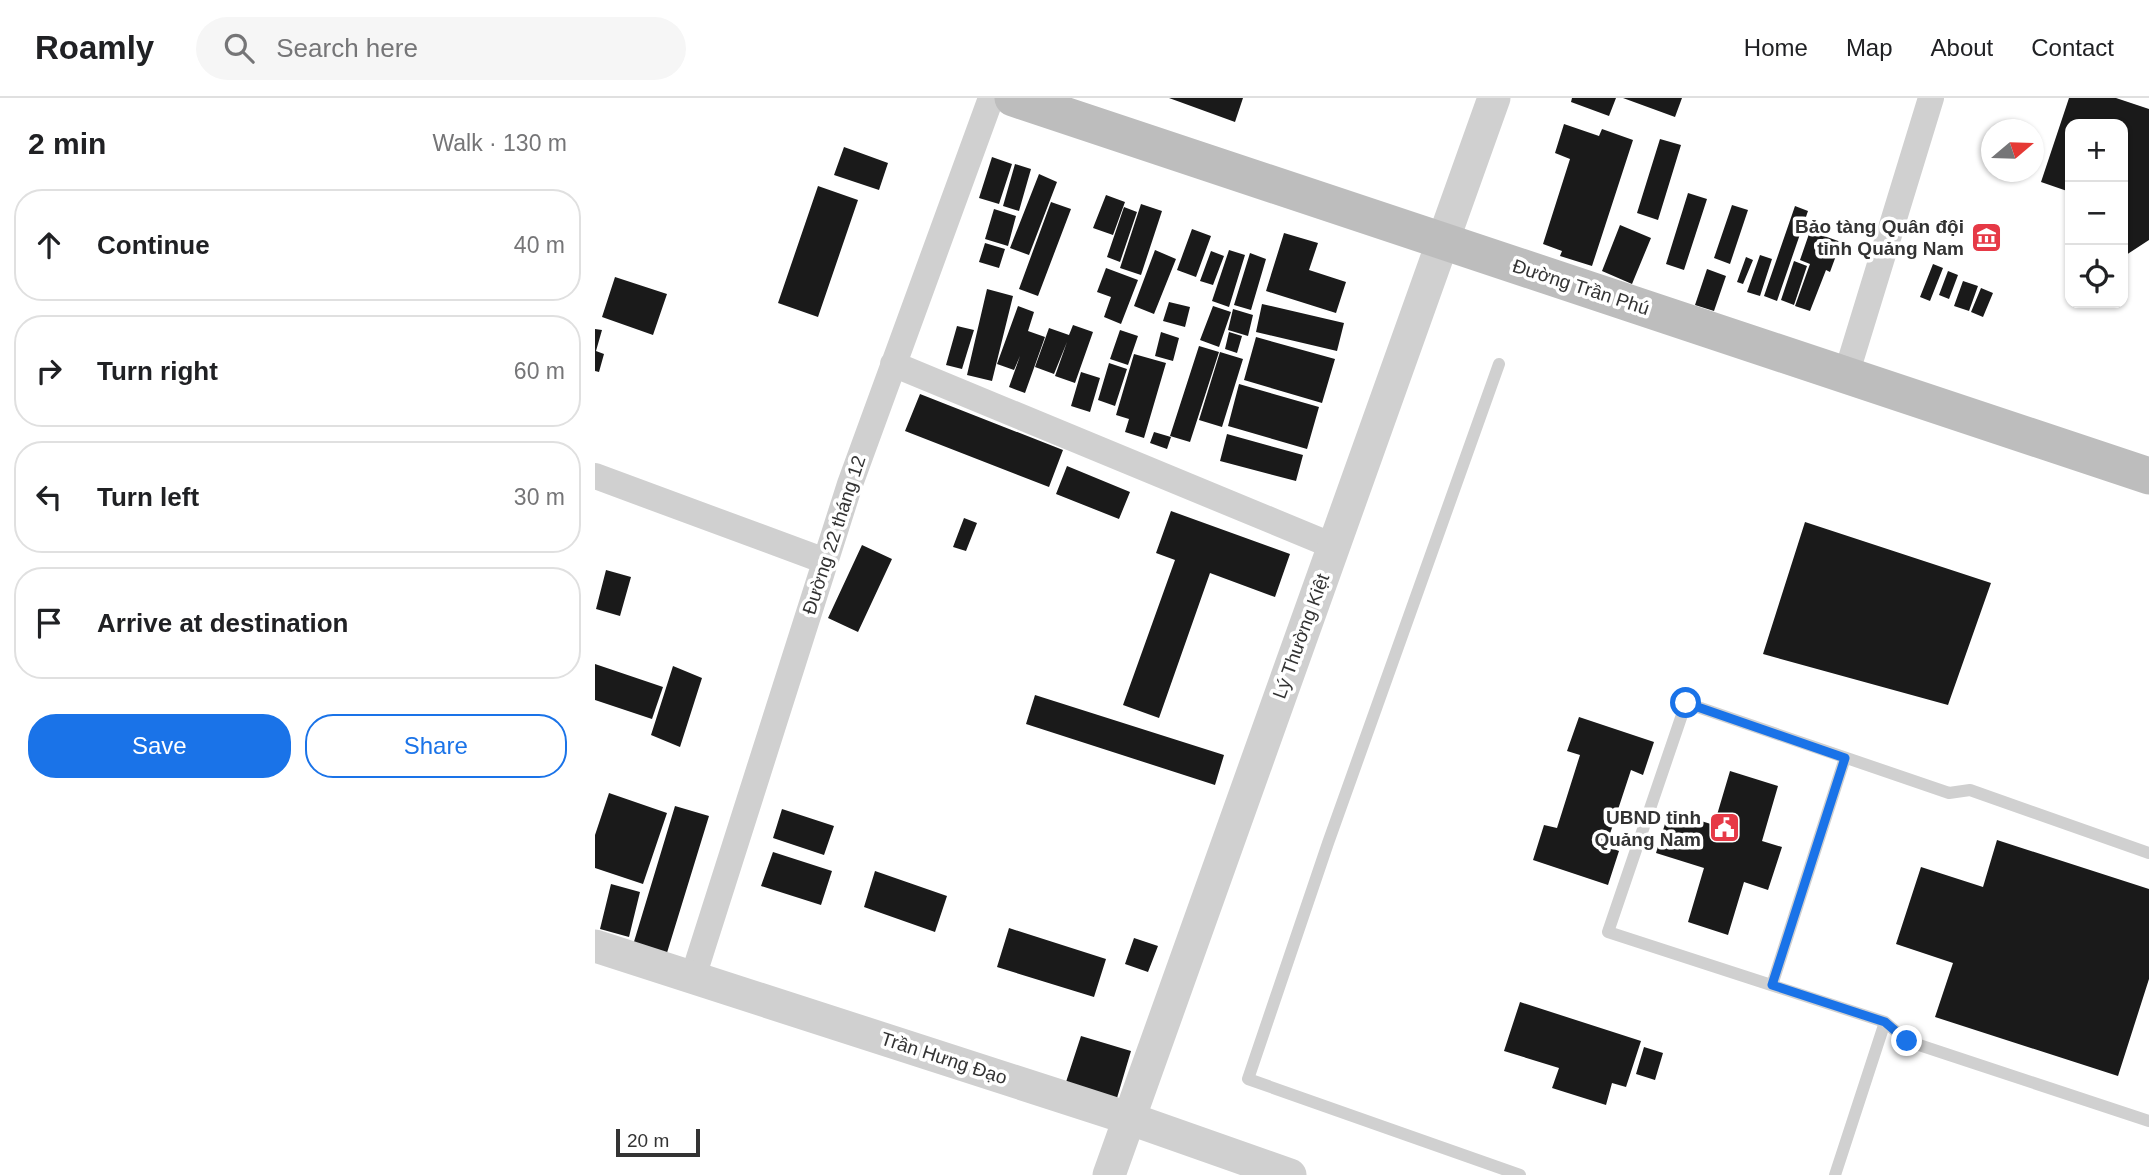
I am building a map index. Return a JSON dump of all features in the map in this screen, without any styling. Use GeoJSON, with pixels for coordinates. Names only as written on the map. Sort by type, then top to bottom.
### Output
{"type":"FeatureCollection","features":[{"type":"Feature","properties":{"kind":"main road","name":"Đường Trần Phú"},"geometry":{"type":"LineString","coordinates":[[1013,98],[2149,476]]}},
{"type":"Feature","properties":{"kind":"street","name":"Đường 22 tháng 12"},"geometry":{"type":"LineString","coordinates":[[693,977],[850,484],[991,98]]}},
{"type":"Feature","properties":{"kind":"street","name":"Lý Thường Kiệt"},"geometry":{"type":"LineString","coordinates":[[1109,1175],[1494,98]]}},
{"type":"Feature","properties":{"kind":"street"},"geometry":{"type":"LineString","coordinates":[[1846,375],[1931,98]]}},
{"type":"Feature","properties":{"kind":"street"},"geometry":{"type":"LineString","coordinates":[[893,364],[1333,546]]}},
{"type":"Feature","properties":{"kind":"street"},"geometry":{"type":"LineString","coordinates":[[595,476],[825,561]]}},
{"type":"Feature","properties":{"kind":"street","name":"Trần Hưng Đạo"},"geometry":{"type":"LineString","coordinates":[[595,946],[1128,1118],[1290,1175]]}},
{"type":"Feature","properties":{"kind":"lane"},"geometry":{"type":"LineString","coordinates":[[1499,364],[1328,843],[1248,1079],[1520,1175]]}},
{"type":"Feature","properties":{"kind":"lane"},"geometry":{"type":"LineString","coordinates":[[2149,853],[1970,790],[1949,793],[1686,703],[1608,932],[1885,1022],[1907,1041],[2149,1121]]}},
{"type":"Feature","properties":{"kind":"lane"},"geometry":{"type":"LineString","coordinates":[[1772,985],[1845,758]]}},
{"type":"Feature","properties":{"kind":"lane"},"geometry":{"type":"LineString","coordinates":[[1835,1175],[1885,1022]]}},
{"type":"Feature","properties":{"kind":"building"},"geometry":{"type":"Polygon","coordinates":[[[1169,98],[1243,98],[1235,122],[1169,98]]]}},
{"type":"Feature","properties":{"kind":"building"},"geometry":{"type":"Polygon","coordinates":[[[1572,98],[1616,98],[1609,116],[1571,102],[1572,98]]]}},
{"type":"Feature","properties":{"kind":"building"},"geometry":{"type":"Polygon","coordinates":[[[1623,98],[1682,98],[1675,117],[1623,98]]]}},
{"type":"Feature","properties":{"kind":"building"},"geometry":{"type":"Polygon","coordinates":[[[2069,98],[2116,98],[2149,109],[2149,240],[2128,254],[2128,119],[2065,119],[2065,190],[2041,182],[2044,182],[2044,173],[2069,98]]]}},
{"type":"Feature","properties":{"kind":"building"},"geometry":{"type":"Polygon","coordinates":[[[1564,124],[1599,136],[1602,129],[1633,140],[1592,266],[1560,256],[1562,251],[1543,244],[1570,159],[1555,153],[1564,124]]]}},
{"type":"Feature","properties":{"kind":"building"},"geometry":{"type":"Polygon","coordinates":[[[1660,139],[1681,145],[1658,220],[1637,213],[1660,139]]]}},
{"type":"Feature","properties":{"kind":"building"},"geometry":{"type":"Polygon","coordinates":[[[844,147],[888,163],[879,190],[834,175],[844,147]]]}},
{"type":"Feature","properties":{"kind":"building"},"geometry":{"type":"Polygon","coordinates":[[[992,157],[1012,164],[999,204],[979,198],[992,157]]]}},
{"type":"Feature","properties":{"kind":"building"},"geometry":{"type":"Polygon","coordinates":[[[1015,164],[1031,169],[1019,211],[1003,206],[1015,164]]]}},
{"type":"Feature","properties":{"kind":"building"},"geometry":{"type":"Polygon","coordinates":[[[1039,174],[1057,182],[1029,255],[1010,248],[1039,174]]]}},
{"type":"Feature","properties":{"kind":"building"},"geometry":{"type":"Polygon","coordinates":[[[818,186],[858,200],[818,317],[778,303],[818,186]]]}},
{"type":"Feature","properties":{"kind":"building"},"geometry":{"type":"Polygon","coordinates":[[[1688,193],[1707,199],[1684,270],[1666,264],[1688,193]]]}},
{"type":"Feature","properties":{"kind":"building"},"geometry":{"type":"Polygon","coordinates":[[[1106,195],[1125,202],[1113,235],[1093,228],[1106,195]]]}},
{"type":"Feature","properties":{"kind":"building"},"geometry":{"type":"Polygon","coordinates":[[[1051,202],[1071,209],[1038,296],[1019,289],[1051,202]]]}},
{"type":"Feature","properties":{"kind":"building"},"geometry":{"type":"Polygon","coordinates":[[[1141,204],[1162,211],[1141,275],[1120,268],[1141,204]]]}},
{"type":"Feature","properties":{"kind":"building"},"geometry":{"type":"Polygon","coordinates":[[[1732,205],[1748,210],[1730,264],[1714,258],[1732,205]]]}},
{"type":"Feature","properties":{"kind":"building"},"geometry":{"type":"Polygon","coordinates":[[[1795,206],[1808,211],[1777,301],[1764,296],[1795,206]]]}},
{"type":"Feature","properties":{"kind":"building"},"geometry":{"type":"Polygon","coordinates":[[[1124,207],[1137,212],[1120,262],[1107,257],[1124,207]]]}},
{"type":"Feature","properties":{"kind":"building"},"geometry":{"type":"Polygon","coordinates":[[[994,209],[1016,216],[1008,246],[985,239],[994,209]]]}},
{"type":"Feature","properties":{"kind":"building"},"geometry":{"type":"Polygon","coordinates":[[[1620,225],[1651,238],[1632,284],[1602,271],[1620,225]]]}},
{"type":"Feature","properties":{"kind":"building"},"geometry":{"type":"Polygon","coordinates":[[[1192,229],[1211,236],[1196,277],[1177,270],[1192,229]]]}},
{"type":"Feature","properties":{"kind":"building"},"geometry":{"type":"Polygon","coordinates":[[[1810,231],[1841,242],[1830,272],[1826,270],[1810,311],[1795,306],[1810,264],[1800,260],[1810,231]]]}},
{"type":"Feature","properties":{"kind":"building"},"geometry":{"type":"Polygon","coordinates":[[[1284,233],[1318,243],[1309,270],[1346,282],[1336,313],[1266,291],[1284,233]]]}},
{"type":"Feature","properties":{"kind":"building"},"geometry":{"type":"Polygon","coordinates":[[[985,243],[1005,249],[999,268],[979,262],[985,243]]]}},
{"type":"Feature","properties":{"kind":"building"},"geometry":{"type":"Polygon","coordinates":[[[1155,250],[1176,259],[1154,314],[1134,306],[1155,250]]]}},
{"type":"Feature","properties":{"kind":"building"},"geometry":{"type":"Polygon","coordinates":[[[1229,250],[1245,255],[1229,307],[1212,301],[1229,250]]]}},
{"type":"Feature","properties":{"kind":"building"},"geometry":{"type":"Polygon","coordinates":[[[1211,251],[1224,256],[1213,285],[1200,281],[1211,251]]]}},
{"type":"Feature","properties":{"kind":"building"},"geometry":{"type":"Polygon","coordinates":[[[1250,253],[1266,259],[1251,310],[1234,305],[1250,253]]]}},
{"type":"Feature","properties":{"kind":"building"},"geometry":{"type":"Polygon","coordinates":[[[1760,255],[1772,259],[1760,296],[1747,292],[1760,255]]]}},
{"type":"Feature","properties":{"kind":"building"},"geometry":{"type":"Polygon","coordinates":[[[1746,257],[1753,260],[1743,284],[1737,282],[1746,257]]]}},
{"type":"Feature","properties":{"kind":"building"},"geometry":{"type":"Polygon","coordinates":[[[1794,261],[1807,266],[1794,305],[1781,300],[1794,261]]]}},
{"type":"Feature","properties":{"kind":"building"},"geometry":{"type":"Polygon","coordinates":[[[1933,264],[1943,268],[1930,301],[1920,297],[1933,264]]]}},
{"type":"Feature","properties":{"kind":"building"},"geometry":{"type":"Polygon","coordinates":[[[1106,268],[1138,280],[1121,324],[1104,317],[1111,297],[1097,292],[1106,268]]]}},
{"type":"Feature","properties":{"kind":"building"},"geometry":{"type":"Polygon","coordinates":[[[1707,269],[1726,276],[1714,311],[1695,305],[1707,269]]]}},
{"type":"Feature","properties":{"kind":"building"},"geometry":{"type":"Polygon","coordinates":[[[1948,271],[1958,275],[1949,299],[1939,295],[1948,271]]]}},
{"type":"Feature","properties":{"kind":"building"},"geometry":{"type":"Polygon","coordinates":[[[615,277],[667,294],[653,335],[602,317],[615,277]]]}},
{"type":"Feature","properties":{"kind":"building"},"geometry":{"type":"Polygon","coordinates":[[[1963,281],[1978,286],[1969,311],[1954,306],[1963,281]]]}},
{"type":"Feature","properties":{"kind":"building"},"geometry":{"type":"Polygon","coordinates":[[[1981,288],[1993,293],[1983,317],[1971,312],[1981,288]]]}},
{"type":"Feature","properties":{"kind":"building"},"geometry":{"type":"Polygon","coordinates":[[[987,289],[1013,296],[992,381],[967,375],[987,289]]]}},
{"type":"Feature","properties":{"kind":"building"},"geometry":{"type":"Polygon","coordinates":[[[1169,302],[1190,307],[1185,327],[1163,321],[1169,302]]]}},
{"type":"Feature","properties":{"kind":"building"},"geometry":{"type":"Polygon","coordinates":[[[1262,304],[1344,323],[1337,351],[1256,332],[1262,304]]]}},
{"type":"Feature","properties":{"kind":"building"},"geometry":{"type":"Polygon","coordinates":[[[1018,306],[1034,312],[1028,331],[1045,337],[1025,393],[1009,387],[1020,356],[1014,370],[997,364],[1018,306]]]}},
{"type":"Feature","properties":{"kind":"building"},"geometry":{"type":"Polygon","coordinates":[[[1213,306],[1231,312],[1219,347],[1200,340],[1213,306]]]}},
{"type":"Feature","properties":{"kind":"building"},"geometry":{"type":"Polygon","coordinates":[[[1233,309],[1253,315],[1248,336],[1228,330],[1233,309]]]}},
{"type":"Feature","properties":{"kind":"building"},"geometry":{"type":"Polygon","coordinates":[[[1073,325],[1093,332],[1075,383],[1055,376],[1067,342],[1054,374],[1035,367],[1049,328],[1069,335],[1073,325]]]}},
{"type":"Feature","properties":{"kind":"building"},"geometry":{"type":"Polygon","coordinates":[[[957,326],[974,330],[962,369],[946,365],[957,326]]]}},
{"type":"Feature","properties":{"kind":"building"},"geometry":{"type":"Polygon","coordinates":[[[595,329],[602,330],[596,351],[604,354],[599,372],[595,371],[595,329]]]}},
{"type":"Feature","properties":{"kind":"building"},"geometry":{"type":"Polygon","coordinates":[[[1120,330],[1138,336],[1128,365],[1110,359],[1120,330]]]}},
{"type":"Feature","properties":{"kind":"building"},"geometry":{"type":"Polygon","coordinates":[[[1161,332],[1179,338],[1173,361],[1155,356],[1161,332]]]}},
{"type":"Feature","properties":{"kind":"building"},"geometry":{"type":"Polygon","coordinates":[[[1229,332],[1242,336],[1237,353],[1225,349],[1229,332]]]}},
{"type":"Feature","properties":{"kind":"building"},"geometry":{"type":"Polygon","coordinates":[[[1256,337],[1335,359],[1322,403],[1244,380],[1256,337]]]}},
{"type":"Feature","properties":{"kind":"building"},"geometry":{"type":"Polygon","coordinates":[[[1199,346],[1219,352],[1190,442],[1170,436],[1199,346]]]}},
{"type":"Feature","properties":{"kind":"building"},"geometry":{"type":"Polygon","coordinates":[[[1220,352],[1243,359],[1222,427],[1199,420],[1220,352]]]}},
{"type":"Feature","properties":{"kind":"building"},"geometry":{"type":"Polygon","coordinates":[[[1134,354],[1166,363],[1144,438],[1125,432],[1129,419],[1116,415],[1134,354]]]}},
{"type":"Feature","properties":{"kind":"building"},"geometry":{"type":"Polygon","coordinates":[[[1109,363],[1127,369],[1115,406],[1098,400],[1109,363]]]}},
{"type":"Feature","properties":{"kind":"building"},"geometry":{"type":"Polygon","coordinates":[[[1081,372],[1100,378],[1090,412],[1071,406],[1081,372]]]}},
{"type":"Feature","properties":{"kind":"building"},"geometry":{"type":"Polygon","coordinates":[[[1239,384],[1319,407],[1307,449],[1228,426],[1239,384]]]}},
{"type":"Feature","properties":{"kind":"building"},"geometry":{"type":"Polygon","coordinates":[[[920,394],[1063,450],[1049,487],[905,431],[920,394]]]}},
{"type":"Feature","properties":{"kind":"building"},"geometry":{"type":"Polygon","coordinates":[[[1154,432],[1171,437],[1167,449],[1150,443],[1154,432]]]}},
{"type":"Feature","properties":{"kind":"building"},"geometry":{"type":"Polygon","coordinates":[[[1227,434],[1303,455],[1296,481],[1220,461],[1227,434]]]}},
{"type":"Feature","properties":{"kind":"building"},"geometry":{"type":"Polygon","coordinates":[[[1067,466],[1130,492],[1119,519],[1056,494],[1067,466]]]}},
{"type":"Feature","properties":{"kind":"building"},"geometry":{"type":"Polygon","coordinates":[[[1171,511],[1290,554],[1275,597],[1210,573],[1159,718],[1123,705],[1175,560],[1156,553],[1171,511]]]}},
{"type":"Feature","properties":{"kind":"building"},"geometry":{"type":"Polygon","coordinates":[[[964,518],[977,523],[966,551],[953,547],[964,518]]]}},
{"type":"Feature","properties":{"kind":"building"},"geometry":{"type":"Polygon","coordinates":[[[1805,522],[1991,583],[1948,705],[1763,654],[1805,522]]]}},
{"type":"Feature","properties":{"kind":"building"},"geometry":{"type":"Polygon","coordinates":[[[862,545],[892,559],[858,632],[828,618],[862,545]]]}},
{"type":"Feature","properties":{"kind":"building"},"geometry":{"type":"Polygon","coordinates":[[[606,570],[631,577],[620,616],[596,609],[606,570]]]}},
{"type":"Feature","properties":{"kind":"building"},"geometry":{"type":"Polygon","coordinates":[[[595,664],[663,687],[652,719],[595,700],[595,664]]]}},
{"type":"Feature","properties":{"kind":"building"},"geometry":{"type":"Polygon","coordinates":[[[673,666],[702,678],[680,747],[651,735],[673,666]]]}},
{"type":"Feature","properties":{"kind":"building"},"geometry":{"type":"Polygon","coordinates":[[[1035,695],[1224,755],[1215,785],[1026,724],[1035,695]]]}},
{"type":"Feature","properties":{"kind":"building"},"geometry":{"type":"Polygon","coordinates":[[[1579,717],[1654,742],[1643,775],[1631,770],[1606,846],[1619,851],[1608,885],[1533,860],[1544,825],[1557,828],[1580,755],[1567,751],[1579,717]]]}},
{"type":"Feature","properties":{"kind":"building"},"geometry":{"type":"Polygon","coordinates":[[[1730,771],[1778,786],[1762,841],[1782,847],[1768,890],[1744,882],[1728,935],[1688,922],[1704,868],[1656,853],[1669,811],[1714,825],[1730,771]]]}},
{"type":"Feature","properties":{"kind":"building"},"geometry":{"type":"Polygon","coordinates":[[[609,793],[667,813],[643,884],[595,868],[595,835],[609,793]]]}},
{"type":"Feature","properties":{"kind":"building"},"geometry":{"type":"Polygon","coordinates":[[[675,806],[709,816],[666,956],[633,945],[675,806]]]}},
{"type":"Feature","properties":{"kind":"building"},"geometry":{"type":"Polygon","coordinates":[[[782,809],[834,826],[824,855],[773,838],[782,809]]]}},
{"type":"Feature","properties":{"kind":"building"},"geometry":{"type":"Polygon","coordinates":[[[1997,840],[2149,889],[2149,979],[2118,1076],[1935,1017],[1953,963],[1896,944],[1921,867],[1983,887],[1997,840]]]}},
{"type":"Feature","properties":{"kind":"building"},"geometry":{"type":"Polygon","coordinates":[[[773,852],[832,871],[821,905],[761,886],[773,852]]]}},
{"type":"Feature","properties":{"kind":"building"},"geometry":{"type":"Polygon","coordinates":[[[875,871],[947,896],[935,932],[864,907],[875,871]]]}},
{"type":"Feature","properties":{"kind":"building"},"geometry":{"type":"Polygon","coordinates":[[[611,884],[640,892],[629,937],[600,929],[611,884]]]}},
{"type":"Feature","properties":{"kind":"building"},"geometry":{"type":"Polygon","coordinates":[[[1009,928],[1106,959],[1094,997],[997,967],[1009,928]]]}},
{"type":"Feature","properties":{"kind":"building"},"geometry":{"type":"Polygon","coordinates":[[[1134,938],[1158,946],[1148,972],[1125,964],[1134,938]]]}},
{"type":"Feature","properties":{"kind":"building"},"geometry":{"type":"Polygon","coordinates":[[[1520,1002],[1641,1041],[1626,1087],[1612,1083],[1606,1105],[1552,1088],[1559,1068],[1504,1051],[1520,1002]]]}},
{"type":"Feature","properties":{"kind":"building"},"geometry":{"type":"Polygon","coordinates":[[[1081,1036],[1131,1051],[1117,1098],[1066,1082],[1081,1036]]]}},
{"type":"Feature","properties":{"kind":"building"},"geometry":{"type":"Polygon","coordinates":[[[1644,1047],[1663,1053],[1655,1080],[1636,1074],[1644,1047]]]}},
{"type":"Feature","properties":{"kind":"place","name":"Bảo tàng Quân đội tỉnh Quảng Nam"},"geometry":{"type":"Point","coordinates":[1987,237]}},
{"type":"Feature","properties":{"kind":"place","name":"UBND tỉnh Quảng Nam"},"geometry":{"type":"Point","coordinates":[1724,828]}},
{"type":"Feature","properties":{"kind":"route"},"geometry":{"type":"LineString","coordinates":[[1686,703],[1845,758],[1772,985],[1885,1022],[1907,1041]]}}]}
